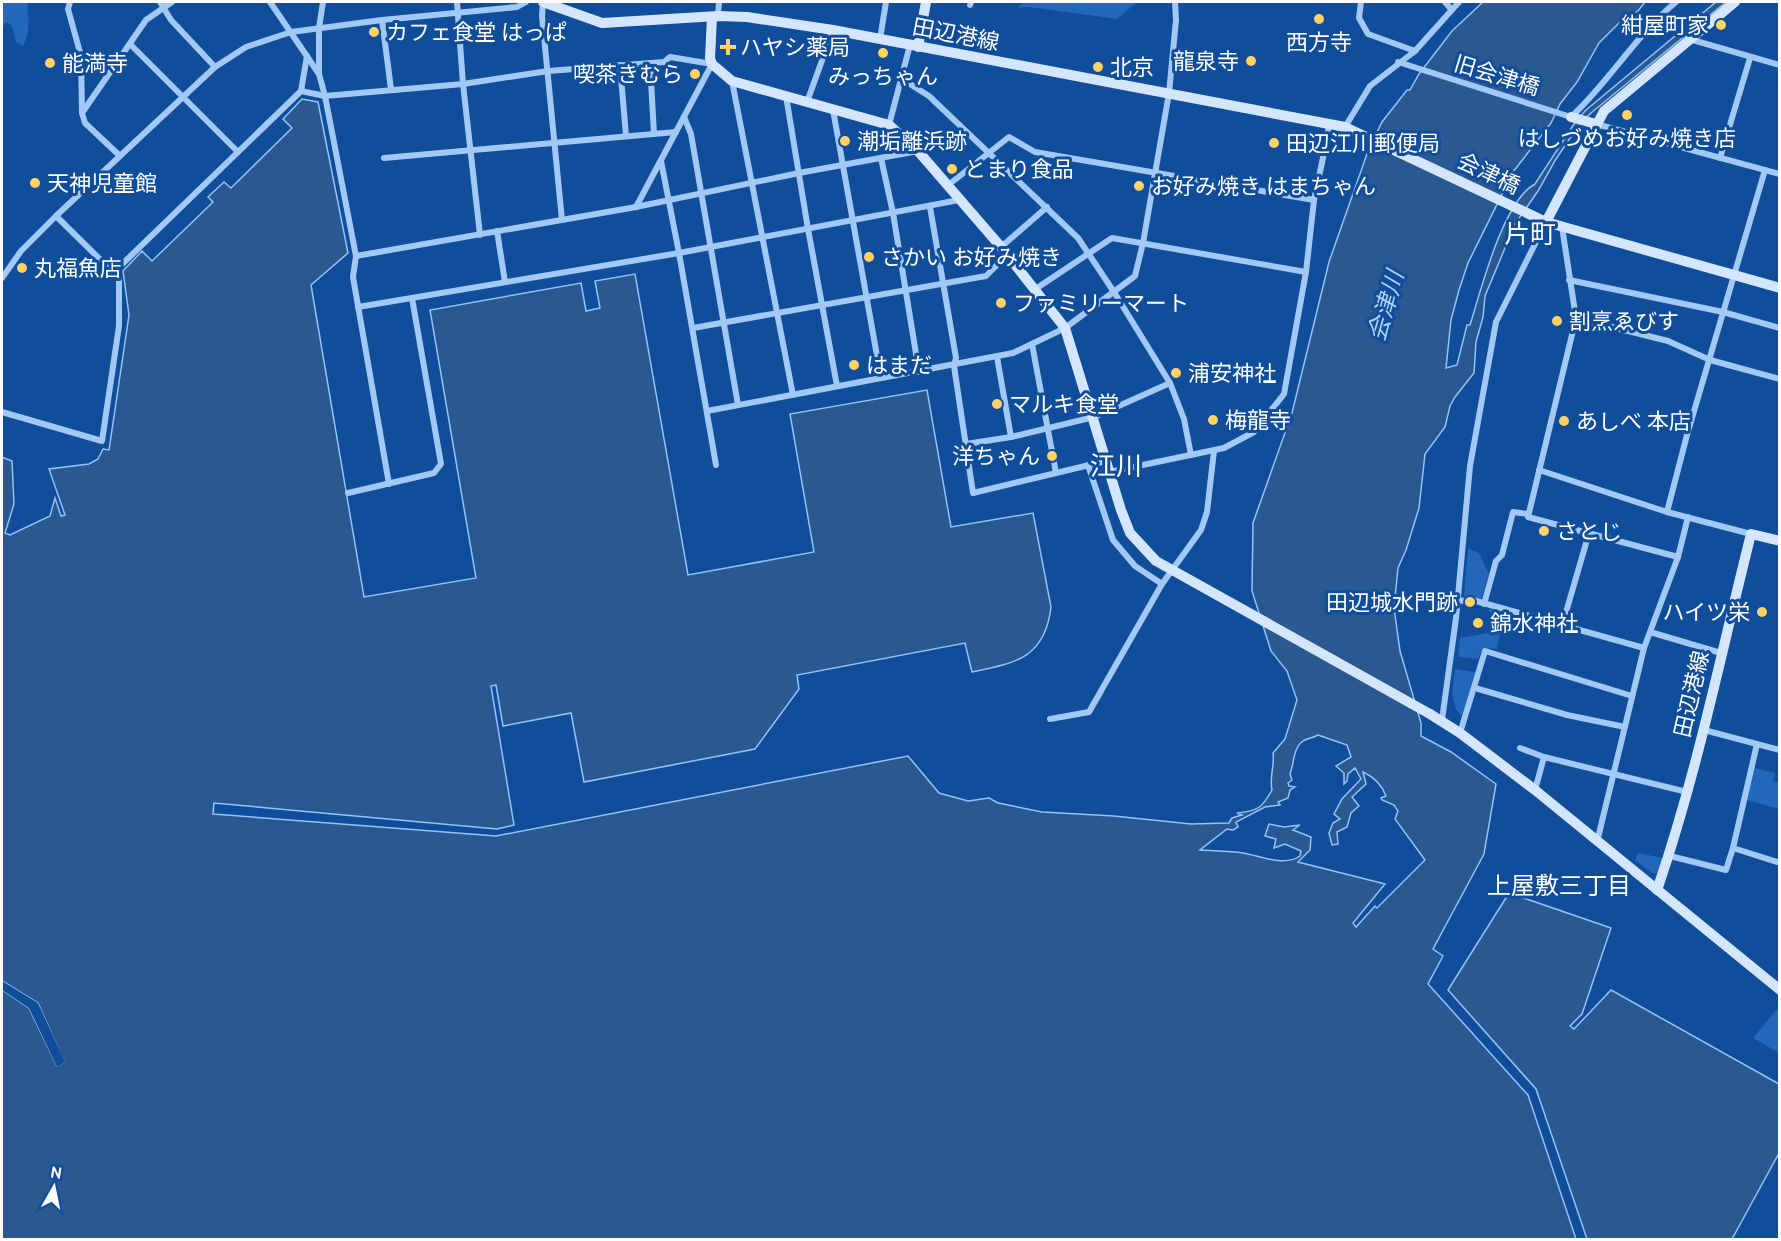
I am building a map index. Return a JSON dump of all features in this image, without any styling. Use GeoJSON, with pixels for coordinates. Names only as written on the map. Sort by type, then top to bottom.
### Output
{"type":"FeatureCollection","features":[{"type":"Feature","properties":{"kind":"street"},"geometry":{"type":"LineString","coordinates":[[70,2],[68,9],[81,56],[82,113],[85,123],[120,156]]}},
{"type":"Feature","properties":{"kind":"street"},"geometry":{"type":"LineString","coordinates":[[82,113],[131,45],[146,20],[161,5],[171,2]]}},
{"type":"Feature","properties":{"kind":"street"},"geometry":{"type":"LineString","coordinates":[[270,2],[320,74]]}},
{"type":"Feature","properties":{"kind":"street"},"geometry":{"type":"LineString","coordinates":[[323,2],[319,28],[320,74],[356,256],[353,277],[389,484]]}},
{"type":"Feature","properties":{"kind":"street"},"geometry":{"type":"LineString","coordinates":[[457,2],[463,84],[480,234]]}},
{"type":"Feature","properties":{"kind":"street"},"geometry":{"type":"LineString","coordinates":[[2,278],[21,251],[56,216],[215,67],[246,47],[291,32],[382,20],[517,7],[526,2]]}},
{"type":"Feature","properties":{"kind":"street"},"geometry":{"type":"LineString","coordinates":[[543,2],[542,16],[562,220]]}},
{"type":"Feature","properties":{"kind":"street","name":"田辺港線"},"geometry":{"type":"LineString","coordinates":[[543,2],[602,23],[715,16],[747,17],[833,30],[1329,123],[1360,133]]}},
{"type":"Feature","properties":{"kind":"street"},"geometry":{"type":"LineString","coordinates":[[636,207],[712,64],[710,58],[719,2]]}},
{"type":"Feature","properties":{"kind":"street"},"geometry":{"type":"LineString","coordinates":[[880,39],[886,2]]}},
{"type":"Feature","properties":{"kind":"street"},"geometry":{"type":"LineString","coordinates":[[889,124],[926,2]]}},
{"type":"Feature","properties":{"kind":"street"},"geometry":{"type":"LineString","coordinates":[[707,411],[1013,353],[1065,328],[1135,276],[1143,243],[1169,93],[1176,20],[1175,2]]}},
{"type":"Feature","properties":{"kind":"street"},"geometry":{"type":"LineString","coordinates":[[1361,2],[1359,18],[1368,34],[1415,51]]}},
{"type":"Feature","properties":{"kind":"street"},"geometry":{"type":"LineString","coordinates":[[1445,2],[1451,9]]}},
{"type":"Feature","properties":{"kind":"street"},"geometry":{"type":"LineString","coordinates":[[1345,127],[1370,86],[1415,51],[1459,2]]}},
{"type":"Feature","properties":{"kind":"street"},"geometry":{"type":"LineString","coordinates":[[1571,117],[1589,100],[1611,71],[1676,2]]}},
{"type":"Feature","properties":{"kind":"street"},"geometry":{"type":"LineString","coordinates":[[1442,720],[1470,466],[1496,322],[1541,220],[1604,111],[1735,2]]}},
{"type":"Feature","properties":{"kind":"street"},"geometry":{"type":"LineString","coordinates":[[161,5],[171,20],[215,67]]}},
{"type":"Feature","properties":{"kind":"street"},"geometry":{"type":"LineString","coordinates":[[382,20],[391,89]]}},
{"type":"Feature","properties":{"kind":"street"},"geometry":{"type":"LineString","coordinates":[[807,102],[833,30]]}},
{"type":"Feature","properties":{"kind":"street"},"geometry":{"type":"LineString","coordinates":[[1689,39],[1779,65]]}},
{"type":"Feature","properties":{"kind":"street"},"geometry":{"type":"LineString","coordinates":[[131,45],[238,152]]}},
{"type":"Feature","properties":{"kind":"street"},"geometry":{"type":"LineString","coordinates":[[113,273],[301,91],[307,56]]}},
{"type":"Feature","properties":{"kind":"street"},"geometry":{"type":"LineString","coordinates":[[301,91],[325,96],[463,84],[548,71],[664,62],[670,57],[712,64],[732,81],[889,124],[918,151],[1004,251],[1065,328],[1121,510],[1130,533],[1156,561],[1442,720],[1534,790],[1779,990]]}},
{"type":"Feature","properties":{"kind":"street"},"geometry":{"type":"LineString","coordinates":[[1720,158],[1750,58]]}},
{"type":"Feature","properties":{"kind":"street"},"geometry":{"type":"LineString","coordinates":[[650,63],[654,134]]}},
{"type":"Feature","properties":{"kind":"street","name":"旧会津橋"},"geometry":{"type":"LineString","coordinates":[[1398,63],[1571,117]]}},
{"type":"Feature","properties":{"kind":"street"},"geometry":{"type":"LineString","coordinates":[[620,65],[626,136]]}},
{"type":"Feature","properties":{"kind":"street"},"geometry":{"type":"LineString","coordinates":[[902,79],[929,96],[1077,238],[1114,292],[1170,383],[1184,419],[1191,455]]}},
{"type":"Feature","properties":{"kind":"street"},"geometry":{"type":"LineString","coordinates":[[732,81],[793,395]]}},
{"type":"Feature","properties":{"kind":"street"},"geometry":{"type":"LineString","coordinates":[[786,96],[837,386]]}},
{"type":"Feature","properties":{"kind":"street"},"geometry":{"type":"LineString","coordinates":[[833,110],[881,378]]}},
{"type":"Feature","properties":{"kind":"street"},"geometry":{"type":"LineString","coordinates":[[684,117],[691,134],[738,405]]}},
{"type":"Feature","properties":{"kind":"street"},"geometry":{"type":"LineString","coordinates":[[1571,117],[1779,174]]}},
{"type":"Feature","properties":{"kind":"street"},"geometry":{"type":"LineString","coordinates":[[1110,472],[1224,448],[1254,432],[1284,394],[1306,272],[1314,200],[1329,123]]}},
{"type":"Feature","properties":{"kind":"street"},"geometry":{"type":"LineString","coordinates":[[384,158],[676,132]]}},
{"type":"Feature","properties":{"kind":"street","name":"会津橋"},"geometry":{"type":"LineString","coordinates":[[1360,133],[1541,220]]}},
{"type":"Feature","properties":{"kind":"street"},"geometry":{"type":"LineString","coordinates":[[948,186],[1010,137],[1035,152],[1314,200]]}},
{"type":"Feature","properties":{"kind":"street"},"geometry":{"type":"LineString","coordinates":[[356,256],[636,207],[918,151]]}},
{"type":"Feature","properties":{"kind":"street"},"geometry":{"type":"LineString","coordinates":[[881,158],[893,213],[919,372]]}},
{"type":"Feature","properties":{"kind":"street"},"geometry":{"type":"LineString","coordinates":[[661,160],[716,465]]}},
{"type":"Feature","properties":{"kind":"street"},"geometry":{"type":"LineString","coordinates":[[1667,512],[1765,170]]}},
{"type":"Feature","properties":{"kind":"street"},"geometry":{"type":"LineString","coordinates":[[358,307],[679,253],[959,200]]}},
{"type":"Feature","properties":{"kind":"street"},"geometry":{"type":"LineString","coordinates":[[930,207],[956,358],[954,366],[973,493],[1106,461]]}},
{"type":"Feature","properties":{"kind":"street"},"geometry":{"type":"LineString","coordinates":[[693,328],[986,276],[1004,251],[1047,207]]}},
{"type":"Feature","properties":{"kind":"street"},"geometry":{"type":"LineString","coordinates":[[2,412],[102,441],[119,326],[119,278],[56,216]]}},
{"type":"Feature","properties":{"kind":"street"},"geometry":{"type":"LineString","coordinates":[[1541,220],[1779,288]]}},
{"type":"Feature","properties":{"kind":"street"},"geometry":{"type":"LineString","coordinates":[[1528,514],[1576,318],[1562,227]]}},
{"type":"Feature","properties":{"kind":"street"},"geometry":{"type":"LineString","coordinates":[[497,231],[506,282]]}},
{"type":"Feature","properties":{"kind":"street"},"geometry":{"type":"LineString","coordinates":[[1034,290],[1112,238],[1306,272]]}},
{"type":"Feature","properties":{"kind":"street"},"geometry":{"type":"LineString","coordinates":[[1569,280],[1724,312],[1779,328]]}},
{"type":"Feature","properties":{"kind":"street"},"geometry":{"type":"LineString","coordinates":[[348,493],[434,473],[441,464],[412,298]]}},
{"type":"Feature","properties":{"kind":"street"},"geometry":{"type":"LineString","coordinates":[[1576,318],[1668,341],[1710,360],[1779,379]]}},
{"type":"Feature","properties":{"kind":"street"},"geometry":{"type":"LineString","coordinates":[[1032,344],[1056,473]]}},
{"type":"Feature","properties":{"kind":"street"},"geometry":{"type":"LineString","coordinates":[[997,357],[1011,437]]}},
{"type":"Feature","properties":{"kind":"street"},"geometry":{"type":"LineString","coordinates":[[966,444],[1011,437],[1094,417],[1170,383]]}},
{"type":"Feature","properties":{"kind":"street"},"geometry":{"type":"LineString","coordinates":[[1050,719],[1089,712],[1162,584],[1201,530],[1207,512],[1214,451]]}},
{"type":"Feature","properties":{"kind":"street"},"geometry":{"type":"LineString","coordinates":[[1088,465],[1113,540],[1135,566],[1162,584]]}},
{"type":"Feature","properties":{"kind":"street"},"geometry":{"type":"LineString","coordinates":[[1539,470],[1667,512],[1779,541]]}},
{"type":"Feature","properties":{"kind":"street"},"geometry":{"type":"LineString","coordinates":[[1484,604],[1496,561],[1502,555],[1513,512],[1528,514],[1528,517],[1678,557]]}},
{"type":"Feature","properties":{"kind":"street"},"geometry":{"type":"LineString","coordinates":[[1597,842],[1644,648],[1678,557],[1688,517]]}},
{"type":"Feature","properties":{"kind":"street"},"geometry":{"type":"LineString","coordinates":[[1562,626],[1590,533]]}},
{"type":"Feature","properties":{"kind":"street","name":"田辺港線"},"geometry":{"type":"LineString","coordinates":[[1657,890],[1670,856],[1688,793],[1751,534]]}},
{"type":"Feature","properties":{"kind":"street"},"geometry":{"type":"LineString","coordinates":[[1457,600],[1469,599],[1644,648]]}},
{"type":"Feature","properties":{"kind":"street"},"geometry":{"type":"LineString","coordinates":[[1650,632],[1721,653]]}},
{"type":"Feature","properties":{"kind":"street"},"geometry":{"type":"LineString","coordinates":[[1460,733],[1485,651],[1632,696]]}},
{"type":"Feature","properties":{"kind":"street"},"geometry":{"type":"LineString","coordinates":[[1475,688],[1567,715],[1625,727]]}},
{"type":"Feature","properties":{"kind":"street"},"geometry":{"type":"LineString","coordinates":[[1704,730],[1779,750]]}},
{"type":"Feature","properties":{"kind":"street"},"geometry":{"type":"LineString","coordinates":[[1670,856],[1726,870],[1757,744]]}},
{"type":"Feature","properties":{"kind":"street"},"geometry":{"type":"LineString","coordinates":[[1520,748],[1544,757],[1688,793]]}},
{"type":"Feature","properties":{"kind":"street"},"geometry":{"type":"LineString","coordinates":[[1534,790],[1544,757]]}},
{"type":"Feature","properties":{"kind":"street"},"geometry":{"type":"LineString","coordinates":[[1733,848],[1779,863]]}},
{"type":"Feature","properties":{"kind":"shaded area"},"geometry":{"type":"Polygon","coordinates":[[[2,2],[27,2],[28,30],[23,46],[16,42],[12,26],[6,22],[2,28],[2,2]]]}},
{"type":"Feature","properties":{"kind":"shaded area"},"geometry":{"type":"Polygon","coordinates":[[[1023,2],[1137,2],[1117,19],[1029,7],[1018,8],[1023,2]]]}},
{"type":"Feature","properties":{"kind":"shaded area"},"geometry":{"type":"Polygon","coordinates":[[[1468,548],[1479,553],[1489,574],[1481,599],[1464,596],[1468,548]]]}},
{"type":"Feature","properties":{"kind":"shaded area"},"geometry":{"type":"Polygon","coordinates":[[[1490,608],[1504,612],[1497,649],[1490,648],[1481,651],[1478,659],[1458,657],[1460,638],[1493,632],[1496,618],[1489,611],[1490,608]]]}},
{"type":"Feature","properties":{"kind":"shaded area"},"geometry":{"type":"Polygon","coordinates":[[[1455,669],[1475,672],[1463,714],[1460,715],[1453,699],[1455,669]]]}},
{"type":"Feature","properties":{"kind":"shaded area"},"geometry":{"type":"Polygon","coordinates":[[[1754,768],[1775,773],[1773,782],[1779,782],[1779,809],[1747,800],[1754,768]]]}},
{"type":"Feature","properties":{"kind":"shaded area"},"geometry":{"type":"Polygon","coordinates":[[[1638,853],[1662,858],[1664,861],[1658,873],[1652,873],[1635,860],[1638,853]]]}},
{"type":"Feature","properties":{"kind":"shaded area"},"geometry":{"type":"Polygon","coordinates":[[[1777,1009],[1779,1010],[1779,1053],[1753,1038],[1777,1009]]]}},
{"type":"Feature","properties":{"kind":"water","name":"会津川"},"geometry":{"type":"Polygon","coordinates":[[[1483,2],[1645,2],[1638,11],[1619,23],[1599,43],[1577,82],[1560,104],[1551,123],[1513,172],[1468,263],[1451,320],[1446,368],[1457,365],[1467,325],[1470,325],[1487,269],[1513,208],[1523,194],[1535,184],[1576,121],[1586,110],[1716,2],[1726,2],[1579,125],[1515,224],[1485,296],[1483,317],[1476,342],[1474,373],[1455,397],[1450,406],[1445,427],[1425,454],[1419,508],[1398,568],[1394,608],[1400,651],[1421,723],[1421,736],[1451,752],[1496,784],[1484,854],[1433,949],[1443,956],[1428,984],[1528,1095],[1576,1239],[2,1239],[2,990],[29,1008],[57,1066],[64,1062],[38,1003],[2,981],[2,457],[12,461],[14,504],[5,533],[10,535],[50,516],[55,498],[61,516],[65,515],[49,469],[89,464],[98,459],[103,449],[109,450],[129,315],[123,271],[142,251],[152,261],[213,202],[208,197],[224,182],[231,188],[292,128],[283,119],[302,99],[318,102],[348,253],[311,285],[364,597],[476,578],[430,310],[581,283],[586,311],[600,308],[595,281],[635,274],[688,575],[814,552],[790,414],[927,390],[951,527],[1033,513],[1051,607],[1048,624],[1035,648],[1015,661],[972,672],[965,643],[797,675],[799,689],[755,749],[584,782],[571,713],[503,726],[496,685],[491,686],[514,825],[497,829],[214,803],[213,814],[496,836],[908,756],[939,793],[968,801],[989,798],[998,803],[1042,812],[1191,824],[1229,823],[1232,818],[1242,815],[1237,813],[1259,808],[1272,790],[1273,753],[1285,739],[1297,700],[1287,671],[1271,651],[1252,591],[1253,523],[1292,413],[1329,262],[1368,151],[1382,122],[1407,90],[1410,90],[1419,74],[1452,31],[1483,2]],[[1318,735],[1303,741],[1294,756],[1290,774],[1292,780],[1288,783],[1289,786],[1295,787],[1290,790],[1288,798],[1278,802],[1280,805],[1265,807],[1236,822],[1238,827],[1233,830],[1227,829],[1200,850],[1243,853],[1287,861],[1300,856],[1301,851],[1285,844],[1274,848],[1276,839],[1265,836],[1269,824],[1284,827],[1300,825],[1293,830],[1311,837],[1310,850],[1298,862],[1385,884],[1353,923],[1356,927],[1375,906],[1377,908],[1425,860],[1395,819],[1398,811],[1394,805],[1382,800],[1381,798],[1386,796],[1380,785],[1363,772],[1366,784],[1352,797],[1359,806],[1351,813],[1347,827],[1337,832],[1338,844],[1332,845],[1329,833],[1333,823],[1340,819],[1334,814],[1342,799],[1361,779],[1355,768],[1348,774],[1344,784],[1344,773],[1336,766],[1351,757],[1347,745],[1318,735]]]}},
{"type":"Feature","properties":{"kind":"water"},"geometry":{"type":"Polygon","coordinates":[[[1509,893],[1611,928],[1582,1014],[1570,1026],[1574,1029],[1611,990],[1779,1084],[1779,1153],[1732,1239],[1587,1239],[1536,1089],[1448,990],[1509,893]]]}},
{"type":"Feature","properties":{"kind":"pier"},"geometry":{"type":"Polygon","coordinates":[[[2,981],[38,1003],[65,1062],[57,1067],[29,1008],[2,990],[2,987],[31,1006],[58,1063],[61,1061],[36,1005],[2,984],[2,981]]]}},
{"type":"Feature","properties":{"kind":"place","name":"西方寺"},"geometry":{"type":"Point","coordinates":[1319,19]}},
{"type":"Feature","properties":{"kind":"place","name":"紺屋町家"},"geometry":{"type":"Point","coordinates":[1721,25]}},
{"type":"Feature","properties":{"kind":"place","name":"カフェ食堂 はっぱ"},"geometry":{"type":"Point","coordinates":[374,32]}},
{"type":"Feature","properties":{"kind":"place","name":"ハヤシ薬局"},"geometry":{"type":"Point","coordinates":[728,47]}},
{"type":"Feature","properties":{"kind":"place","name":"みっちゃん"},"geometry":{"type":"Point","coordinates":[883,53]}},
{"type":"Feature","properties":{"kind":"place","name":"龍泉寺"},"geometry":{"type":"Point","coordinates":[1251,61]}},
{"type":"Feature","properties":{"kind":"place","name":"能満寺"},"geometry":{"type":"Point","coordinates":[50,63]}},
{"type":"Feature","properties":{"kind":"place","name":"北京"},"geometry":{"type":"Point","coordinates":[1098,67]}},
{"type":"Feature","properties":{"kind":"place","name":"喫茶きむら"},"geometry":{"type":"Point","coordinates":[695,74]}},
{"type":"Feature","properties":{"kind":"place","name":"はしづめお好み焼き店"},"geometry":{"type":"Point","coordinates":[1627,115]}},
{"type":"Feature","properties":{"kind":"place","name":"潮垢離浜跡"},"geometry":{"type":"Point","coordinates":[845,141]}},
{"type":"Feature","properties":{"kind":"place","name":"田辺江川郵便局"},"geometry":{"type":"Point","coordinates":[1274,143]}},
{"type":"Feature","properties":{"kind":"place","name":"とまり食品"},"geometry":{"type":"Point","coordinates":[952,169]}},
{"type":"Feature","properties":{"kind":"place","name":"天神児童館"},"geometry":{"type":"Point","coordinates":[35,183]}},
{"type":"Feature","properties":{"kind":"place","name":"お好み焼き はまちゃん"},"geometry":{"type":"Point","coordinates":[1139,186]}},
{"type":"Feature","properties":{"kind":"place","name":"さかい お好み焼き"},"geometry":{"type":"Point","coordinates":[869,257]}},
{"type":"Feature","properties":{"kind":"place","name":"丸福魚店"},"geometry":{"type":"Point","coordinates":[22,268]}},
{"type":"Feature","properties":{"kind":"place","name":"ファミリーマート"},"geometry":{"type":"Point","coordinates":[1001,303]}},
{"type":"Feature","properties":{"kind":"place","name":"割烹ゑびす"},"geometry":{"type":"Point","coordinates":[1557,321]}},
{"type":"Feature","properties":{"kind":"place","name":"はまだ"},"geometry":{"type":"Point","coordinates":[854,365]}},
{"type":"Feature","properties":{"kind":"place","name":"浦安神社"},"geometry":{"type":"Point","coordinates":[1176,373]}},
{"type":"Feature","properties":{"kind":"place","name":"マルキ食堂"},"geometry":{"type":"Point","coordinates":[997,404]}},
{"type":"Feature","properties":{"kind":"place","name":"梅龍寺"},"geometry":{"type":"Point","coordinates":[1213,420]}},
{"type":"Feature","properties":{"kind":"place","name":"あしべ 本店"},"geometry":{"type":"Point","coordinates":[1564,421]}},
{"type":"Feature","properties":{"kind":"place","name":"洋ちゃん"},"geometry":{"type":"Point","coordinates":[1052,456]}},
{"type":"Feature","properties":{"kind":"place","name":"さとじ"},"geometry":{"type":"Point","coordinates":[1544,531]}},
{"type":"Feature","properties":{"kind":"place","name":"田辺城水門跡"},"geometry":{"type":"Point","coordinates":[1470,602]}},
{"type":"Feature","properties":{"kind":"place","name":"ハイツ栄"},"geometry":{"type":"Point","coordinates":[1762,612]}},
{"type":"Feature","properties":{"kind":"place","name":"錦水神社"},"geometry":{"type":"Point","coordinates":[1478,623]}},
{"type":"Feature","properties":{"kind":"district","name":"片町"},"geometry":{"type":"Point","coordinates":[1530,234]}},
{"type":"Feature","properties":{"kind":"district","name":"江川"},"geometry":{"type":"Point","coordinates":[1116,466]}},
{"type":"Feature","properties":{"kind":"district","name":"上屋敷三丁目"},"geometry":{"type":"Point","coordinates":[1559,886]}}]}
